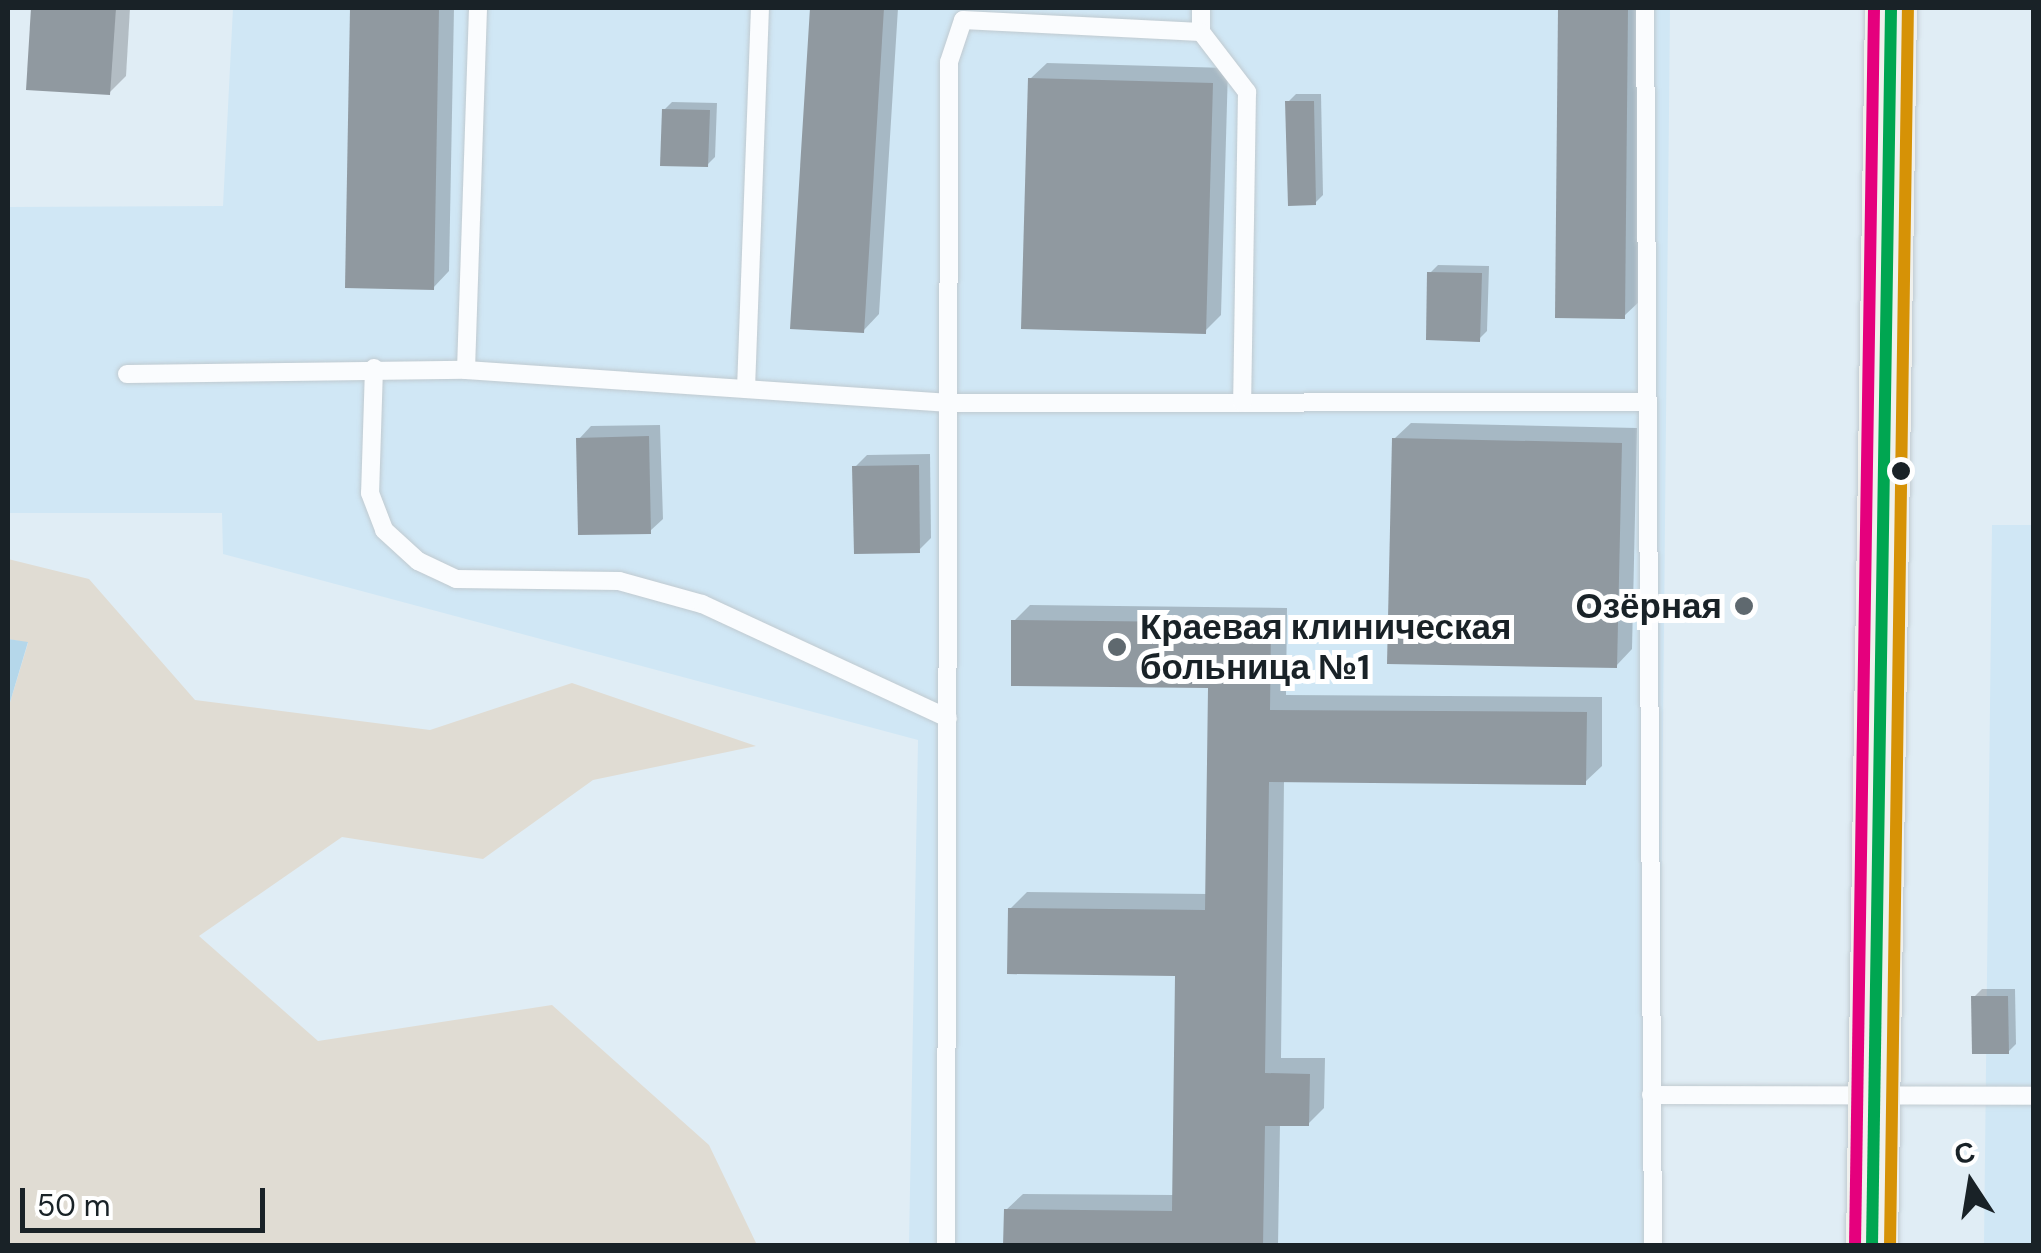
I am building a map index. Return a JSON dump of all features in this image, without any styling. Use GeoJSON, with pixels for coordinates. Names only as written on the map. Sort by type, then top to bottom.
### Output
{"type":"FeatureCollection","features":[{"type":"Feature","properties":{"kind":"main road"},"geometry":{"type":"LineString","coordinates":[[1872,1246],[1892,8]]}},
{"type":"Feature","properties":{"kind":"lane"},"geometry":{"type":"LineString","coordinates":[[466,370],[478,8]]}},
{"type":"Feature","properties":{"kind":"lane"},"geometry":{"type":"LineString","coordinates":[[746,389],[760,8]]}},
{"type":"Feature","properties":{"kind":"lane"},"geometry":{"type":"LineString","coordinates":[[1201,8],[1200,32],[1247,92],[1242,403]]}},
{"type":"Feature","properties":{"kind":"lane"},"geometry":{"type":"LineString","coordinates":[[1644,8],[1653,1246]]}},
{"type":"Feature","properties":{"kind":"lane"},"geometry":{"type":"LineString","coordinates":[[946,1246],[950,62],[964,14],[1200,32]]}},
{"type":"Feature","properties":{"kind":"lane"},"geometry":{"type":"LineString","coordinates":[[374,368],[370,493],[384,530],[418,561],[456,580],[619,581],[702,604],[948,718]]}},
{"type":"Feature","properties":{"kind":"lane"},"geometry":{"type":"LineString","coordinates":[[127,374],[374,368],[466,370],[950,402],[1647,402]]}},
{"type":"Feature","properties":{"kind":"lane"},"geometry":{"type":"LineString","coordinates":[[1651,1095],[2034,1096]]}},
{"type":"Feature","properties":{"kind":"shaded area","name":"Краевая клиническая больница №1"},"geometry":{"type":"Polygon","coordinates":[[[233,8],[1670,8],[1658,1245],[909,1245],[918,740],[223,554],[222,513],[8,513],[8,207],[223,206],[233,8]]]}},
{"type":"Feature","properties":{"kind":"shaded area"},"geometry":{"type":"Polygon","coordinates":[[[1992,525],[2033,525],[2033,1245],[1984,1246],[1992,525]]]}},
{"type":"Feature","properties":{"kind":"shaded area"},"geometry":{"type":"Polygon","coordinates":[[[8,559],[89,579],[195,700],[430,730],[572,683],[756,746],[593,780],[483,859],[342,837],[199,936],[318,1041],[552,1005],[709,1145],[757,1245],[8,1245],[8,709],[28,643],[8,639],[8,559]]]}},
{"type":"Feature","properties":{"kind":"shaded area"},"geometry":{"type":"Polygon","coordinates":[[[8,639],[28,642],[8,709],[8,639]]]}},
{"type":"Feature","properties":{"kind":"building"},"geometry":{"type":"Polygon","coordinates":[[[31,8],[116,8],[110,95],[26,90],[31,8]]]}},
{"type":"Feature","properties":{"kind":"building"},"geometry":{"type":"Polygon","coordinates":[[[350,8],[439,8],[434,290],[345,288],[350,8]]]}},
{"type":"Feature","properties":{"kind":"building"},"geometry":{"type":"Polygon","coordinates":[[[810,8],[884,8],[864,333],[790,329],[810,8]]]}},
{"type":"Feature","properties":{"kind":"building"},"geometry":{"type":"Polygon","coordinates":[[[1558,8],[1628,8],[1625,319],[1555,318],[1558,8]]]}},
{"type":"Feature","properties":{"kind":"building"},"geometry":{"type":"Polygon","coordinates":[[[1028,78],[1213,83],[1206,334],[1021,329],[1028,78]]]}},
{"type":"Feature","properties":{"kind":"building"},"geometry":{"type":"Polygon","coordinates":[[[1285,101],[1314,101],[1316,205],[1288,206],[1285,101]]]}},
{"type":"Feature","properties":{"kind":"building"},"geometry":{"type":"Polygon","coordinates":[[[662,109],[710,110],[708,167],[660,166],[662,109]]]}},
{"type":"Feature","properties":{"kind":"building"},"geometry":{"type":"Polygon","coordinates":[[[1427,272],[1482,273],[1480,342],[1426,340],[1427,272]]]}},
{"type":"Feature","properties":{"kind":"building"},"geometry":{"type":"Polygon","coordinates":[[[649,436],[651,534],[578,535],[576,438],[649,436]]]}},
{"type":"Feature","properties":{"kind":"building"},"geometry":{"type":"Polygon","coordinates":[[[1392,438],[1622,443],[1617,668],[1387,664],[1392,438]]]}},
{"type":"Feature","properties":{"kind":"building"},"geometry":{"type":"Polygon","coordinates":[[[919,465],[920,553],[854,554],[852,466],[919,465]]]}},
{"type":"Feature","properties":{"kind":"building"},"geometry":{"type":"Polygon","coordinates":[[[1011,620],[1271,623],[1270,710],[1587,712],[1586,785],[1269,782],[1265,1073],[1310,1074],[1309,1126],[1265,1126],[1263,1246],[1003,1246],[1004,1209],[1172,1211],[1175,976],[1007,974],[1008,908],[1205,910],[1208,688],[1011,686],[1011,620]]]}},
{"type":"Feature","properties":{"kind":"building"},"geometry":{"type":"Polygon","coordinates":[[[1971,996],[2008,996],[2009,1054],[1972,1054],[1971,996]]]}},
{"type":"Feature","properties":{"kind":"transit line"},"geometry":{"type":"LineString","coordinates":[[1855,1246],[1874,8]]}},
{"type":"Feature","properties":{"kind":"transit line"},"geometry":{"type":"LineString","coordinates":[[1872,1246],[1891,8]]}},
{"type":"Feature","properties":{"kind":"transit line"},"geometry":{"type":"LineString","coordinates":[[1890,1246],[1908,8]]}},
{"type":"Feature","properties":{"kind":"place","name":"Озёрная"},"geometry":{"type":"Point","coordinates":[1744,606]}},
{"type":"Feature","properties":{"kind":"place","name":"Краевая клиническая больница №1"},"geometry":{"type":"Point","coordinates":[1117,647]}}]}
